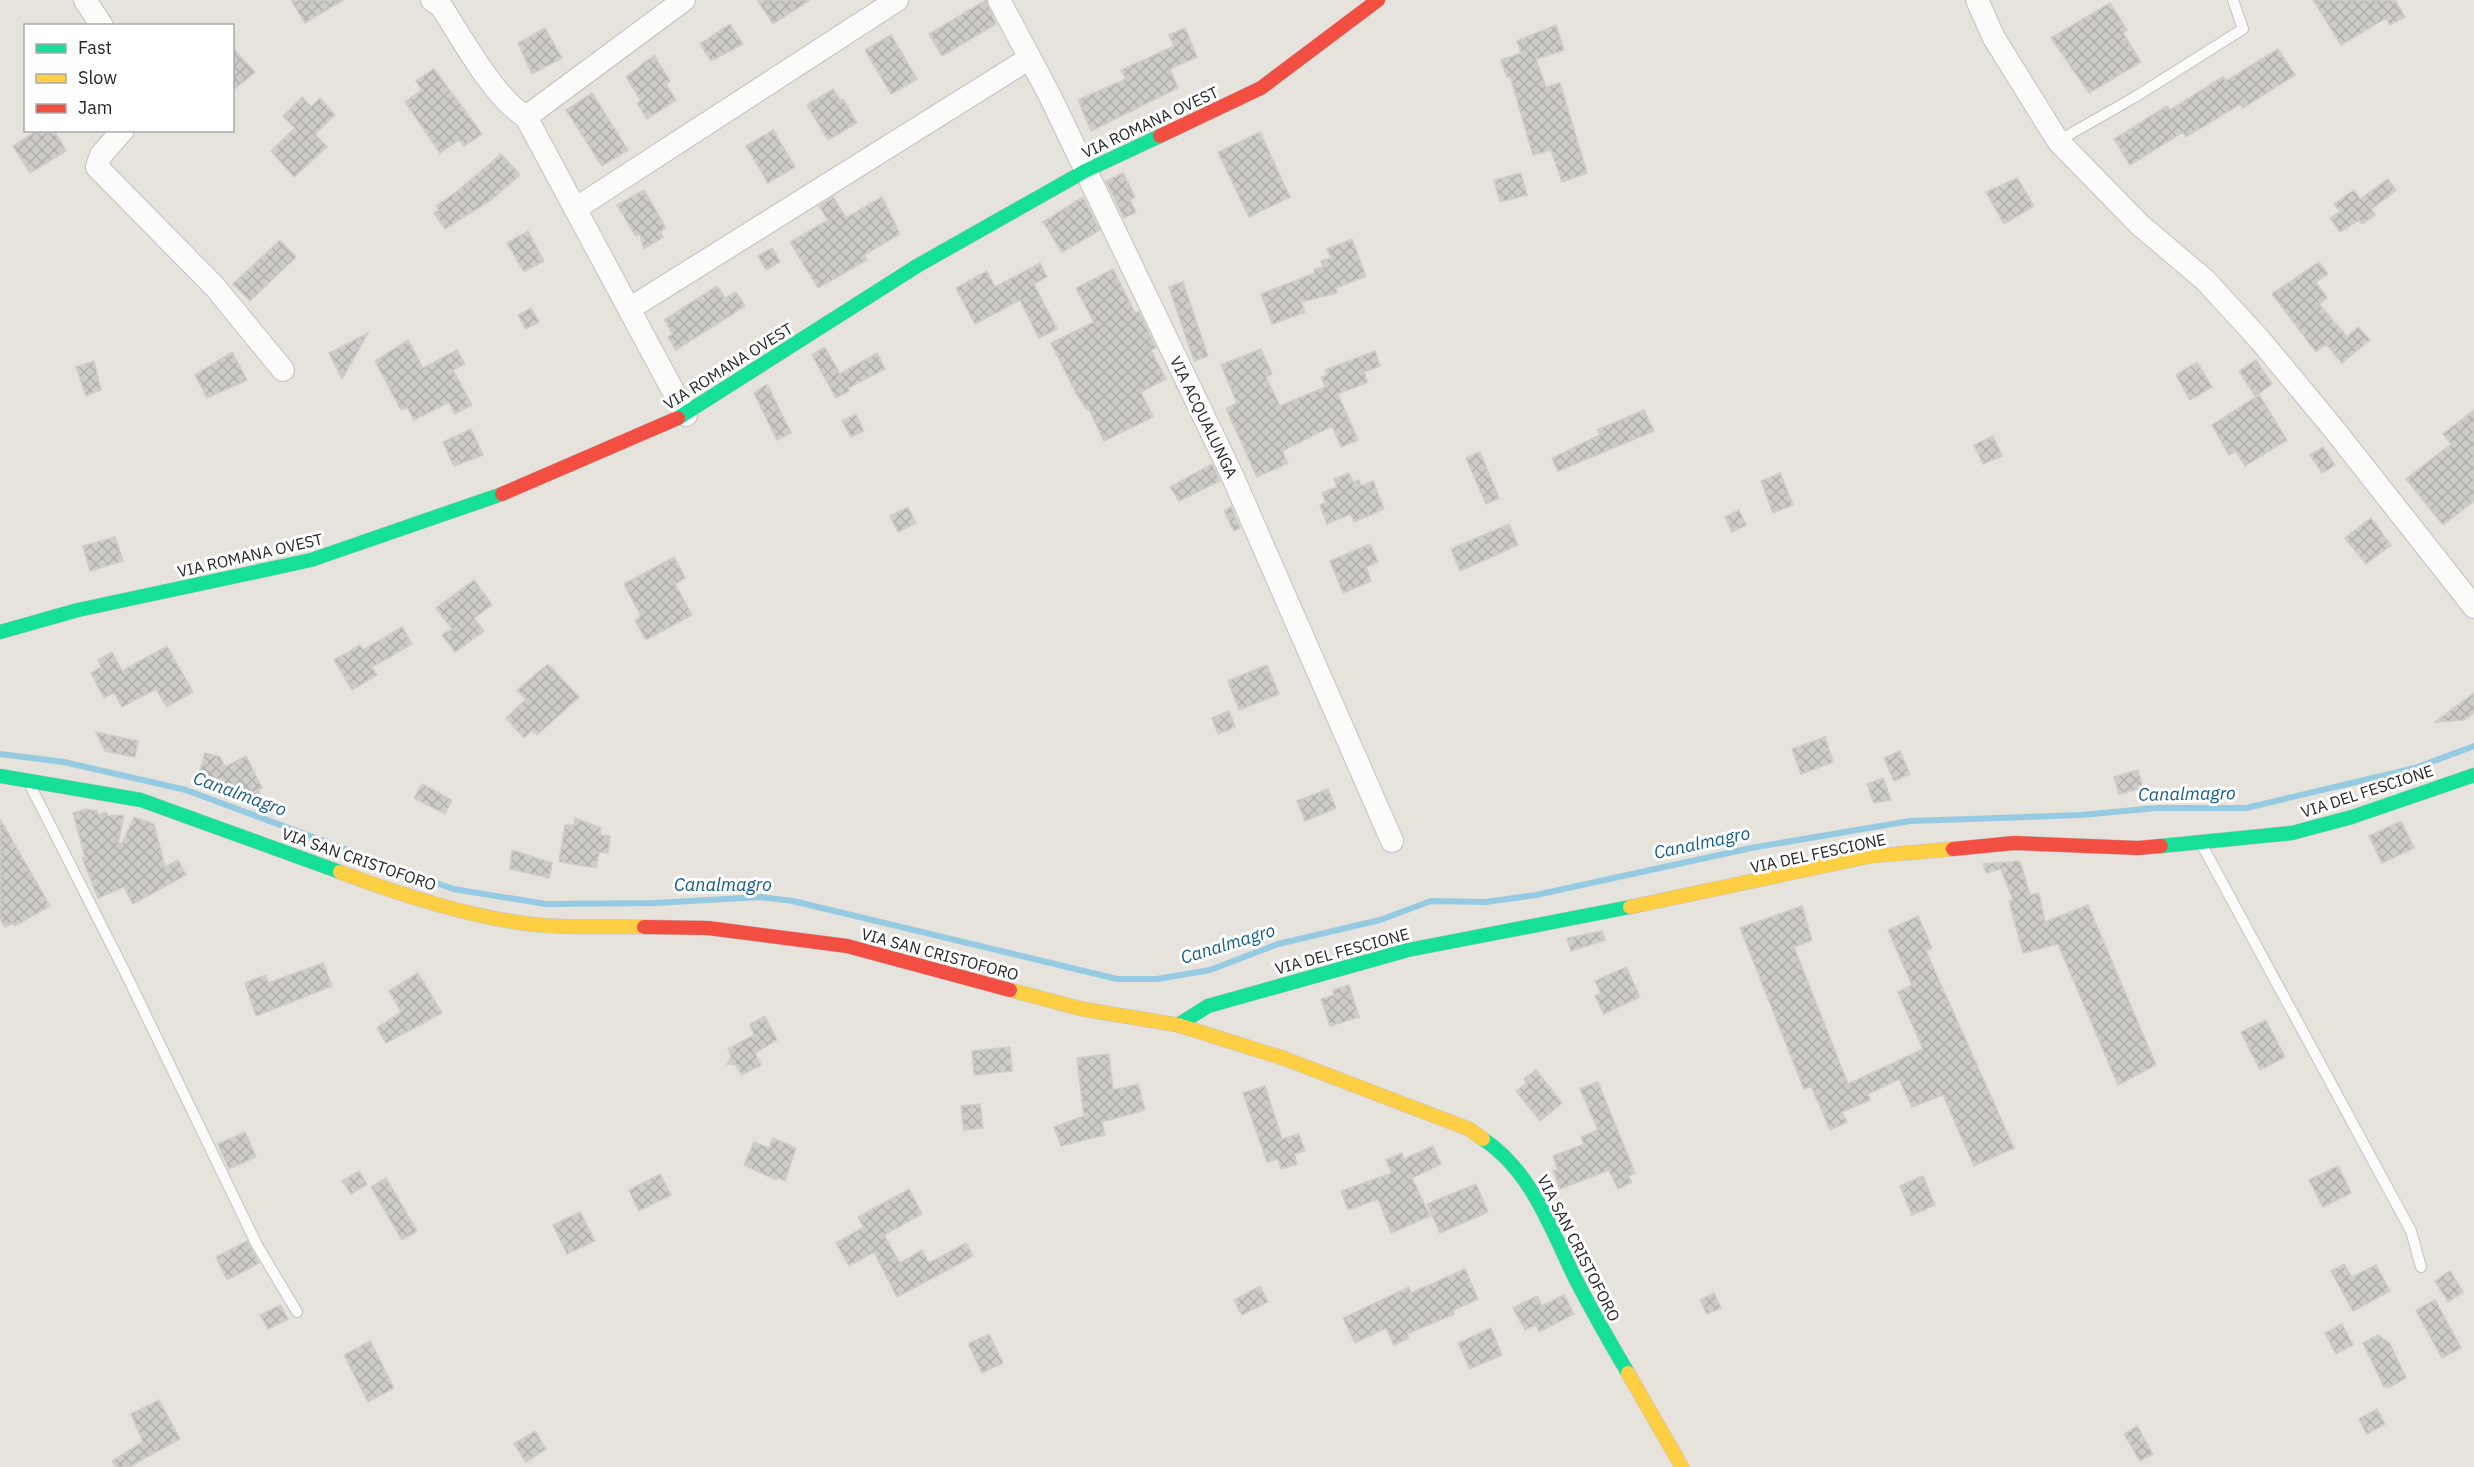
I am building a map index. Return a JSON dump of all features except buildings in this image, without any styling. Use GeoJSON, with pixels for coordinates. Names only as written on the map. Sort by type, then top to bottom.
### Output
{"type":"FeatureCollection","features":[{"type":"Feature","properties":{"kind":"street"},"geometry":{"type":"LineString","coordinates":[[85,0],[101,24]]}},
{"type":"Feature","properties":{"kind":"street"},"geometry":{"type":"LineString","coordinates":[[432,0],[441,6],[513,109],[526,117],[686,415]]}},
{"type":"Feature","properties":{"kind":"street"},"geometry":{"type":"LineString","coordinates":[[526,117],[684,0]]}},
{"type":"Feature","properties":{"kind":"street"},"geometry":{"type":"LineString","coordinates":[[575,209],[897,0]]}},
{"type":"Feature","properties":{"kind":"street","name":"VIA ACQUALUNGA"},"geometry":{"type":"LineString","coordinates":[[999,0],[1030,58],[1232,475],[1392,842]]}},
{"type":"Feature","properties":{"kind":"street","name":"VIA ROMANA OVEST"},"geometry":{"type":"LineString","coordinates":[[0,632],[78,610],[311,560],[501,494],[686,415],[917,266],[1085,171],[1261,88],[1377,0]]}},
{"type":"Feature","properties":{"kind":"street"},"geometry":{"type":"LineString","coordinates":[[1977,0],[1994,38],[2058,141],[2140,225],[2205,280],[2260,340],[2333,428],[2474,607]]}},
{"type":"Feature","properties":{"kind":"street"},"geometry":{"type":"LineString","coordinates":[[629,309],[1030,58]]}},
{"type":"Feature","properties":{"kind":"street"},"geometry":{"type":"LineString","coordinates":[[121,132],[101,155],[97,167],[216,287],[283,370]]}},
{"type":"Feature","properties":{"kind":"street","name":"VIA DEL FESCIONE"},"geometry":{"type":"LineString","coordinates":[[1178,1025],[1208,1006],[1408,950],[1744,885],[1871,856],[2014,843],[2138,848],[2292,833],[2352,817],[2474,775]]}},
{"type":"Feature","properties":{"kind":"street","name":"VIA SAN CRISTOFORO"},"geometry":{"type":"LineString","coordinates":[[0,776],[27,778],[141,800],[397,893],[447,907],[538,925],[708,928],[847,946],[1082,1009],[1178,1025],[1283,1058],[1469,1129],[1500,1150],[1527,1182],[1597,1321],[1682,1467]]}},
{"type":"Feature","properties":{"kind":"lane"},"geometry":{"type":"LineString","coordinates":[[2058,141],[2243,29],[2233,0]]}},
{"type":"Feature","properties":{"kind":"lane"},"geometry":{"type":"LineString","coordinates":[[27,778],[125,972],[257,1245],[297,1312]]}},
{"type":"Feature","properties":{"kind":"lane"},"geometry":{"type":"LineString","coordinates":[[2202,843],[2411,1231],[2421,1267]]}},
{"type":"Feature","properties":{"kind":"waterway","name":"Canalmagro"},"geometry":{"type":"LineString","coordinates":[[0,754],[64,762],[186,790],[453,889],[546,904],[656,903],[760,897],[793,901],[1117,979],[1157,979],[1210,970],[1278,944],[1380,920],[1431,901],[1485,902],[1536,895],[1751,848],[1910,821],[2081,815],[2156,808],[2246,808],[2415,768],[2474,746]]}},
{"type":"Feature","properties":{"kind":"traffic: fast"},"geometry":{"type":"LineString","coordinates":[[678,418],[917,266],[1085,171],[1160,136]]}},
{"type":"Feature","properties":{"kind":"traffic: fast"},"geometry":{"type":"LineString","coordinates":[[0,632],[78,610],[311,560],[502,494]]}},
{"type":"Feature","properties":{"kind":"traffic: fast"},"geometry":{"type":"LineString","coordinates":[[2161,846],[2292,833],[2352,817],[2474,775]]}},
{"type":"Feature","properties":{"kind":"traffic: fast"},"geometry":{"type":"LineString","coordinates":[[0,776],[141,800],[340,872]]}},
{"type":"Feature","properties":{"kind":"traffic: fast"},"geometry":{"type":"LineString","coordinates":[[1178,1025],[1208,1006],[1408,950],[1630,907]]}},
{"type":"Feature","properties":{"kind":"traffic: fast"},"geometry":{"type":"LineString","coordinates":[[1483,1139],[1500,1152],[1527,1183],[1580,1288],[1628,1373]]}},
{"type":"Feature","properties":{"kind":"traffic: slow"},"geometry":{"type":"LineString","coordinates":[[1630,907],[1871,856],[1953,849]]}},
{"type":"Feature","properties":{"kind":"traffic: slow"},"geometry":{"type":"LineString","coordinates":[[340,872],[464,912],[514,922],[552,926],[644,927]]}},
{"type":"Feature","properties":{"kind":"traffic: slow"},"geometry":{"type":"LineString","coordinates":[[1010,990],[1082,1009],[1178,1025],[1283,1058],[1469,1129],[1483,1139]]}},
{"type":"Feature","properties":{"kind":"traffic: slow"},"geometry":{"type":"LineString","coordinates":[[1628,1373],[1682,1467]]}},
{"type":"Feature","properties":{"kind":"traffic: jam"},"geometry":{"type":"LineString","coordinates":[[1160,136],[1261,88],[1378,0]]}},
{"type":"Feature","properties":{"kind":"traffic: jam"},"geometry":{"type":"LineString","coordinates":[[502,494],[678,418]]}},
{"type":"Feature","properties":{"kind":"traffic: jam"},"geometry":{"type":"LineString","coordinates":[[1953,849],[2014,843],[2138,848],[2161,846]]}},
{"type":"Feature","properties":{"kind":"traffic: jam"},"geometry":{"type":"LineString","coordinates":[[644,927],[708,928],[847,946],[1010,990]]}}]}
